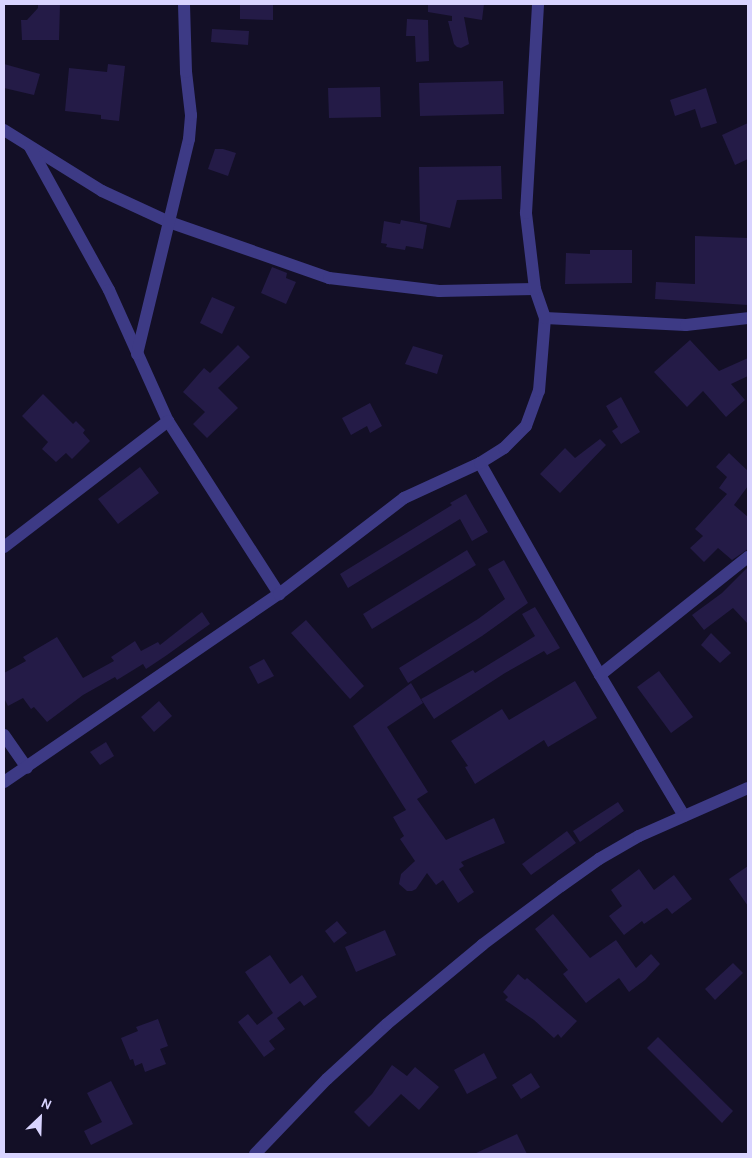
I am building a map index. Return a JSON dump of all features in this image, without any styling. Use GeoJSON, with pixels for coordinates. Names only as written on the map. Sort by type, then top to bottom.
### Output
{"type":"FeatureCollection","features":[{"type":"Feature","properties":{"kind":"street"},"geometry":{"type":"LineString","coordinates":[[137,354],[189,139],[191,115],[186,72],[184,4]]}},
{"type":"Feature","properties":{"kind":"street"},"geometry":{"type":"LineString","coordinates":[[4,782],[279,594],[404,498],[480,463],[504,448],[526,426],[539,391],[545,318],[535,289],[526,213],[538,4]]}},
{"type":"Feature","properties":{"kind":"street"},"geometry":{"type":"LineString","coordinates":[[4,130],[102,191],[169,222],[328,278],[440,291],[535,289]]}},
{"type":"Feature","properties":{"kind":"street"},"geometry":{"type":"LineString","coordinates":[[29,145],[109,290],[168,421],[279,594]]}},
{"type":"Feature","properties":{"kind":"street"},"geometry":{"type":"LineString","coordinates":[[545,318],[686,325],[748,318]]}},
{"type":"Feature","properties":{"kind":"street"},"geometry":{"type":"LineString","coordinates":[[4,547],[168,421]]}},
{"type":"Feature","properties":{"kind":"street"},"geometry":{"type":"LineString","coordinates":[[480,463],[600,675],[684,816]]}},
{"type":"Feature","properties":{"kind":"street"},"geometry":{"type":"LineString","coordinates":[[600,675],[748,557]]}},
{"type":"Feature","properties":{"kind":"street"},"geometry":{"type":"LineString","coordinates":[[4,735],[27,768]]}},
{"type":"Feature","properties":{"kind":"street"},"geometry":{"type":"LineString","coordinates":[[255,1154],[327,1079],[387,1024],[482,945],[599,860],[639,836],[748,788]]}},
{"type":"Feature","properties":{"kind":"building"},"geometry":{"type":"Polygon","coordinates":[[[38,4],[60,4],[59,40],[22,40],[21,20],[27,20],[38,8],[38,4]]]}},
{"type":"Feature","properties":{"kind":"building"},"geometry":{"type":"Polygon","coordinates":[[[240,4],[273,4],[273,20],[240,19],[240,4]]]}},
{"type":"Feature","properties":{"kind":"building"},"geometry":{"type":"Polygon","coordinates":[[[428,4],[484,4],[482,20],[464,17],[469,44],[461,48],[457,47],[454,44],[448,21],[452,21],[452,16],[428,12],[428,4]]]}},
{"type":"Feature","properties":{"kind":"building"},"geometry":{"type":"Polygon","coordinates":[[[407,19],[428,20],[429,61],[416,62],[415,36],[406,36],[407,19]]]}},
{"type":"Feature","properties":{"kind":"building"},"geometry":{"type":"Polygon","coordinates":[[[212,29],[249,31],[248,45],[211,42],[212,29]]]}},
{"type":"Feature","properties":{"kind":"building"},"geometry":{"type":"Polygon","coordinates":[[[4,64],[40,74],[34,95],[4,88],[4,64]]]}},
{"type":"Feature","properties":{"kind":"building"},"geometry":{"type":"Polygon","coordinates":[[[108,64],[125,66],[119,121],[101,119],[101,115],[65,111],[69,68],[107,72],[108,64]]]}},
{"type":"Feature","properties":{"kind":"building"},"geometry":{"type":"Polygon","coordinates":[[[503,81],[504,114],[420,116],[419,83],[503,81]]]}},
{"type":"Feature","properties":{"kind":"building"},"geometry":{"type":"Polygon","coordinates":[[[380,87],[381,117],[329,118],[328,88],[380,87]]]}},
{"type":"Feature","properties":{"kind":"building"},"geometry":{"type":"Polygon","coordinates":[[[706,88],[717,123],[701,128],[695,109],[675,116],[670,100],[706,88]]]}},
{"type":"Feature","properties":{"kind":"building"},"geometry":{"type":"Polygon","coordinates":[[[748,123],[748,159],[735,165],[722,135],[748,123]]]}},
{"type":"Feature","properties":{"kind":"building"},"geometry":{"type":"Polygon","coordinates":[[[215,149],[236,153],[228,176],[208,169],[215,149]]]}},
{"type":"Feature","properties":{"kind":"building"},"geometry":{"type":"Polygon","coordinates":[[[501,166],[502,199],[457,200],[450,228],[420,221],[419,167],[501,166]]]}},
{"type":"Feature","properties":{"kind":"building"},"geometry":{"type":"Polygon","coordinates":[[[401,220],[427,225],[423,249],[406,246],[405,250],[386,247],[387,244],[381,243],[384,221],[400,224],[401,220]]]}},
{"type":"Feature","properties":{"kind":"building"},"geometry":{"type":"Polygon","coordinates":[[[695,236],[748,238],[748,305],[655,299],[656,282],[695,284],[695,236]]]}},
{"type":"Feature","properties":{"kind":"building"},"geometry":{"type":"Polygon","coordinates":[[[590,250],[632,250],[632,283],[565,284],[566,253],[590,254],[590,250]]]}},
{"type":"Feature","properties":{"kind":"building"},"geometry":{"type":"Polygon","coordinates":[[[272,267],[287,273],[286,278],[296,282],[286,304],[261,293],[272,267]]]}},
{"type":"Feature","properties":{"kind":"building"},"geometry":{"type":"Polygon","coordinates":[[[212,297],[235,307],[222,334],[200,323],[212,297]]]}},
{"type":"Feature","properties":{"kind":"building"},"geometry":{"type":"Polygon","coordinates":[[[690,340],[719,371],[748,358],[748,376],[731,384],[745,400],[726,417],[703,391],[687,407],[654,372],[690,340]]]}},
{"type":"Feature","properties":{"kind":"building"},"geometry":{"type":"Polygon","coordinates":[[[238,345],[250,357],[218,388],[238,408],[207,438],[193,424],[205,412],[183,392],[204,368],[210,373],[238,345]]]}},
{"type":"Feature","properties":{"kind":"building"},"geometry":{"type":"Polygon","coordinates":[[[413,346],[443,355],[437,374],[405,364],[413,346]]]}},
{"type":"Feature","properties":{"kind":"building"},"geometry":{"type":"Polygon","coordinates":[[[43,394],[73,424],[76,421],[85,430],[83,433],[90,441],[72,459],[66,453],[56,462],[42,449],[48,442],[22,416],[43,394]]]}},
{"type":"Feature","properties":{"kind":"building"},"geometry":{"type":"Polygon","coordinates":[[[621,397],[640,432],[621,444],[612,431],[618,427],[606,406],[621,397]]]}},
{"type":"Feature","properties":{"kind":"building"},"geometry":{"type":"Polygon","coordinates":[[[370,403],[382,426],[370,433],[367,426],[351,435],[342,418],[370,403]]]}},
{"type":"Feature","properties":{"kind":"building"},"geometry":{"type":"Polygon","coordinates":[[[600,439],[606,445],[560,493],[540,474],[565,448],[575,458],[600,439]]]}},
{"type":"Feature","properties":{"kind":"building"},"geometry":{"type":"Polygon","coordinates":[[[729,453],[748,471],[748,486],[734,505],[748,517],[748,549],[732,560],[718,548],[704,562],[690,548],[703,536],[695,529],[727,494],[719,488],[727,477],[716,467],[729,453]]]}},
{"type":"Feature","properties":{"kind":"building"},"geometry":{"type":"Polygon","coordinates":[[[140,467],[159,493],[118,524],[98,499],[140,467]]]}},
{"type":"Feature","properties":{"kind":"building"},"geometry":{"type":"Polygon","coordinates":[[[466,494],[488,532],[472,541],[460,519],[348,588],[340,574],[452,505],[450,503],[466,494]]]}},
{"type":"Feature","properties":{"kind":"building"},"geometry":{"type":"Polygon","coordinates":[[[467,550],[476,565],[372,629],[363,614],[467,550]]]}},
{"type":"Feature","properties":{"kind":"building"},"geometry":{"type":"Polygon","coordinates":[[[504,560],[528,603],[482,636],[408,683],[399,668],[478,619],[505,599],[488,569],[504,560]]]}},
{"type":"Feature","properties":{"kind":"building"},"geometry":{"type":"Polygon","coordinates":[[[748,567],[748,624],[733,608],[704,630],[692,615],[722,593],[748,567]]]}},
{"type":"Feature","properties":{"kind":"building"},"geometry":{"type":"Polygon","coordinates":[[[535,607],[560,648],[547,655],[544,651],[505,673],[434,719],[421,699],[473,670],[475,673],[535,636],[522,614],[535,607]]]}},
{"type":"Feature","properties":{"kind":"building"},"geometry":{"type":"Polygon","coordinates":[[[202,612],[210,624],[167,655],[146,669],[143,664],[117,680],[115,677],[83,695],[47,722],[34,707],[31,709],[23,698],[8,706],[4,698],[4,673],[26,661],[23,657],[57,637],[83,678],[114,661],[111,657],[135,641],[141,651],[158,642],[160,645],[202,612]]]}},
{"type":"Feature","properties":{"kind":"building"},"geometry":{"type":"Polygon","coordinates":[[[306,620],[364,686],[350,699],[291,633],[306,620]]]}},
{"type":"Feature","properties":{"kind":"building"},"geometry":{"type":"Polygon","coordinates":[[[711,633],[731,653],[720,663],[701,645],[711,633]]]}},
{"type":"Feature","properties":{"kind":"building"},"geometry":{"type":"Polygon","coordinates":[[[264,659],[274,676],[258,684],[249,667],[264,659]]]}},
{"type":"Feature","properties":{"kind":"building"},"geometry":{"type":"Polygon","coordinates":[[[659,671],[693,717],[671,733],[637,687],[659,671]]]}},
{"type":"Feature","properties":{"kind":"building"},"geometry":{"type":"Polygon","coordinates":[[[575,681],[597,718],[548,747],[544,740],[475,784],[465,767],[468,766],[451,741],[502,709],[509,720],[575,681]]]}},
{"type":"Feature","properties":{"kind":"building"},"geometry":{"type":"Polygon","coordinates":[[[411,683],[423,703],[387,727],[428,792],[417,799],[446,840],[494,818],[505,843],[461,862],[464,866],[459,869],[474,892],[458,903],[443,880],[436,885],[427,873],[416,889],[412,891],[407,891],[399,884],[401,874],[415,861],[400,839],[404,836],[393,817],[406,810],[353,726],[411,683]]]}},
{"type":"Feature","properties":{"kind":"building"},"geometry":{"type":"Polygon","coordinates":[[[159,701],[172,716],[154,732],[141,717],[159,701]]]}},
{"type":"Feature","properties":{"kind":"building"},"geometry":{"type":"Polygon","coordinates":[[[106,742],[114,756],[100,765],[90,752],[106,742]]]}},
{"type":"Feature","properties":{"kind":"building"},"geometry":{"type":"Polygon","coordinates":[[[618,802],[624,811],[580,842],[573,831],[618,802]]]}},
{"type":"Feature","properties":{"kind":"building"},"geometry":{"type":"Polygon","coordinates":[[[567,831],[576,843],[531,875],[522,864],[567,831]]]}},
{"type":"Feature","properties":{"kind":"building"},"geometry":{"type":"Polygon","coordinates":[[[748,866],[748,906],[729,879],[748,866]]]}},
{"type":"Feature","properties":{"kind":"building"},"geometry":{"type":"Polygon","coordinates":[[[639,869],[654,890],[674,875],[692,899],[672,914],[667,908],[644,924],[642,921],[624,935],[609,916],[622,906],[611,890],[639,869]]]}},
{"type":"Feature","properties":{"kind":"building"},"geometry":{"type":"Polygon","coordinates":[[[553,914],[590,958],[616,940],[636,968],[651,954],[660,964],[645,980],[629,992],[619,978],[586,1003],[563,974],[568,970],[535,929],[553,914]]]}},
{"type":"Feature","properties":{"kind":"building"},"geometry":{"type":"Polygon","coordinates":[[[337,921],[347,933],[334,943],[325,931],[337,921]]]}},
{"type":"Feature","properties":{"kind":"building"},"geometry":{"type":"Polygon","coordinates":[[[385,930],[396,955],[356,972],[345,947],[385,930]]]}},
{"type":"Feature","properties":{"kind":"building"},"geometry":{"type":"Polygon","coordinates":[[[270,955],[290,984],[302,975],[317,997],[304,1006],[300,1001],[277,1018],[285,1029],[269,1041],[275,1049],[264,1057],[238,1022],[248,1014],[257,1025],[273,1013],[245,972],[270,955]]]}},
{"type":"Feature","properties":{"kind":"building"},"geometry":{"type":"Polygon","coordinates":[[[733,963],[743,973],[715,1000],[705,989],[733,963]]]}},
{"type":"Feature","properties":{"kind":"building"},"geometry":{"type":"Polygon","coordinates":[[[518,974],[525,980],[527,978],[577,1021],[561,1038],[558,1034],[554,1038],[534,1020],[505,1000],[508,997],[503,992],[518,974]]]}},
{"type":"Feature","properties":{"kind":"building"},"geometry":{"type":"Polygon","coordinates":[[[158,1019],[168,1046],[160,1049],[166,1064],[145,1072],[142,1063],[135,1066],[133,1059],[130,1060],[121,1038],[138,1031],[136,1027],[158,1019]]]}},
{"type":"Feature","properties":{"kind":"building"},"geometry":{"type":"Polygon","coordinates":[[[658,1037],[733,1111],[722,1123],[647,1048],[658,1037]]]}},
{"type":"Feature","properties":{"kind":"building"},"geometry":{"type":"Polygon","coordinates":[[[484,1053],[497,1078],[467,1094],[454,1070],[484,1053]]]}},
{"type":"Feature","properties":{"kind":"building"},"geometry":{"type":"Polygon","coordinates":[[[392,1065],[407,1076],[415,1067],[439,1087],[419,1110],[401,1094],[369,1127],[354,1112],[372,1094],[392,1065]]]}},
{"type":"Feature","properties":{"kind":"building"},"geometry":{"type":"Polygon","coordinates":[[[531,1073],[540,1087],[521,1099],[512,1085],[531,1073]]]}},
{"type":"Feature","properties":{"kind":"building"},"geometry":{"type":"Polygon","coordinates":[[[111,1081],[133,1124],[91,1145],[84,1131],[102,1122],[87,1093],[111,1081]]]}},
{"type":"Feature","properties":{"kind":"building"},"geometry":{"type":"Polygon","coordinates":[[[517,1134],[527,1154],[474,1154],[517,1134]]]}}]}
